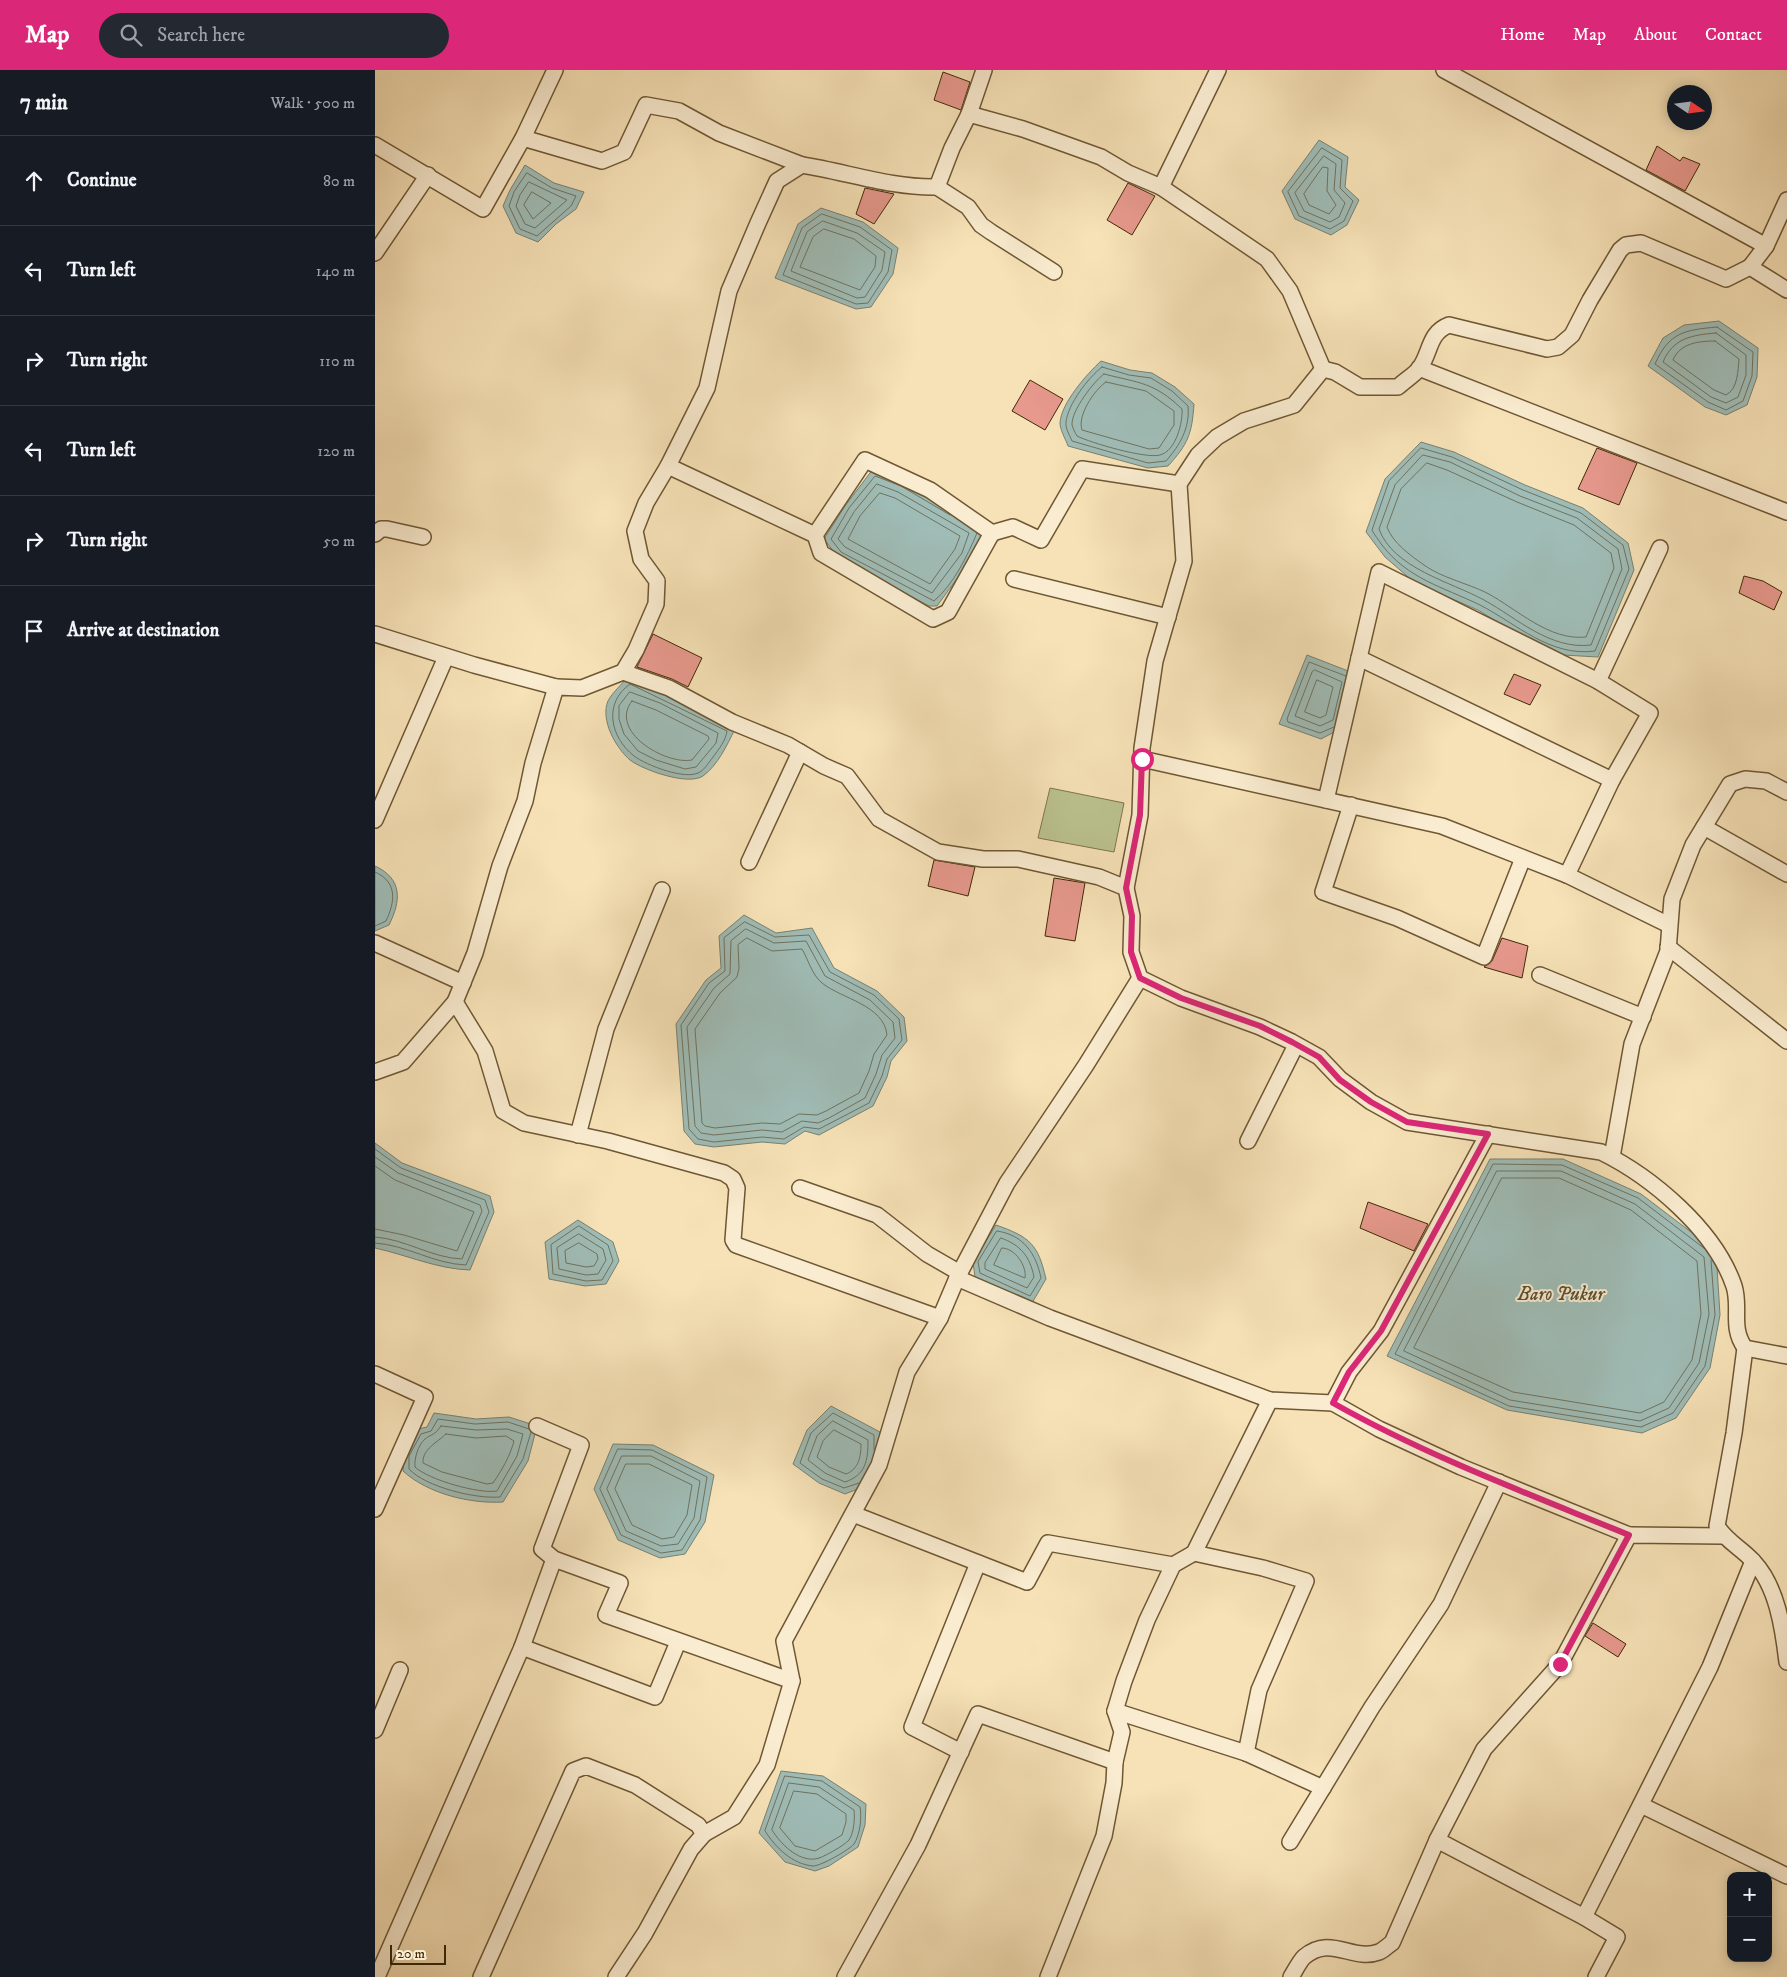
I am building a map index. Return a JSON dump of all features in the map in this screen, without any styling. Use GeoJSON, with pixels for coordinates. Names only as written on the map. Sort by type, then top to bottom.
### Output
{"type":"FeatureCollection","features":[{"type":"Feature","properties":{"kind":"street"},"geometry":{"type":"LineString","coordinates":[[375,145],[483,209],[523,138],[555,70]]}},
{"type":"Feature","properties":{"kind":"street"},"geometry":{"type":"LineString","coordinates":[[937,187],[969,114],[984,70]]}},
{"type":"Feature","properties":{"kind":"street"},"geometry":{"type":"LineString","coordinates":[[1161,187],[1218,70]]}},
{"type":"Feature","properties":{"kind":"street"},"geometry":{"type":"LineString","coordinates":[[1444,70],[1766,246]]}},
{"type":"Feature","properties":{"kind":"street"},"geometry":{"type":"LineString","coordinates":[[523,138],[602,161],[624,152],[646,105],[679,111],[719,133],[802,165],[839,171],[879,182],[921,188],[937,187],[968,207],[981,225],[1054,272]]}},
{"type":"Feature","properties":{"kind":"street"},"geometry":{"type":"LineString","coordinates":[[969,114],[1023,129],[1101,157],[1128,173],[1161,187],[1267,259],[1290,291],[1323,369]]}},
{"type":"Feature","properties":{"kind":"street"},"geometry":{"type":"LineString","coordinates":[[375,634],[446,657],[557,687],[582,688],[623,672],[636,650],[656,604],[657,581],[641,559],[635,530],[646,503],[668,466],[707,388],[729,291],[777,181],[802,165]]}},
{"type":"Feature","properties":{"kind":"street"},"geometry":{"type":"LineString","coordinates":[[375,253],[427,175]]}},
{"type":"Feature","properties":{"kind":"street"},"geometry":{"type":"LineString","coordinates":[[1323,369],[1335,372],[1360,387],[1398,387],[1419,368],[1432,338],[1439,328],[1449,324],[1547,349],[1566,342],[1572,335],[1589,300],[1620,250],[1626,245],[1641,243],[1726,279],[1750,267],[1766,246],[1787,200]]}},
{"type":"Feature","properties":{"kind":"street"},"geometry":{"type":"LineString","coordinates":[[1750,267],[1787,290]]}},
{"type":"Feature","properties":{"kind":"street"},"geometry":{"type":"LineString","coordinates":[[1419,368],[1787,512]]}},
{"type":"Feature","properties":{"kind":"street"},"geometry":{"type":"LineString","coordinates":[[1323,369],[1294,405],[1244,421],[1217,437],[1198,455],[1179,484],[1184,561],[1155,661],[1142,759],[1140,815],[1126,888],[1132,916],[1131,952],[1140,978],[1189,1001],[1260,1026],[1296,1044],[1319,1057],[1340,1080],[1371,1102],[1407,1122],[1601,1152],[1626,1165],[1661,1191],[1693,1220],[1716,1251],[1734,1286],[1736,1326],[1739,1339],[1745,1348],[1734,1433],[1717,1526],[1723,1536],[1753,1561],[1769,1585],[1784,1638],[1787,1662]]}},
{"type":"Feature","properties":{"kind":"street"},"geometry":{"type":"LineString","coordinates":[[815,534],[865,460],[930,490],[993,533]]}},
{"type":"Feature","properties":{"kind":"street"},"geometry":{"type":"LineString","coordinates":[[668,466],[815,534],[821,553],[933,619],[948,612],[993,533],[1013,527],[1041,540],[1082,469],[1179,484]]}},
{"type":"Feature","properties":{"kind":"street"},"geometry":{"type":"LineString","coordinates":[[375,534],[381,529],[387,529],[423,537]]}},
{"type":"Feature","properties":{"kind":"street"},"geometry":{"type":"LineString","coordinates":[[1598,680],[1660,548]]}},
{"type":"Feature","properties":{"kind":"street"},"geometry":{"type":"LineString","coordinates":[[1326,800],[1379,572],[1598,680],[1650,712],[1612,780],[1567,875]]}},
{"type":"Feature","properties":{"kind":"street"},"geometry":{"type":"LineString","coordinates":[[1014,579],[1168,616]]}},
{"type":"Feature","properties":{"kind":"street"},"geometry":{"type":"LineString","coordinates":[[375,820],[446,657]]}},
{"type":"Feature","properties":{"kind":"street"},"geometry":{"type":"LineString","coordinates":[[1359,658],[1612,780]]}},
{"type":"Feature","properties":{"kind":"street"},"geometry":{"type":"LineString","coordinates":[[623,672],[669,688],[732,722],[800,752],[847,776],[879,819],[937,852],[983,859],[1018,859],[1099,877],[1126,888]]}},
{"type":"Feature","properties":{"kind":"street"},"geometry":{"type":"LineString","coordinates":[[375,1072],[381,1072],[403,1062],[455,1002],[475,953],[499,866],[525,801],[533,763],[557,687]]}},
{"type":"Feature","properties":{"kind":"street"},"geometry":{"type":"LineString","coordinates":[[749,862],[800,752]]}},
{"type":"Feature","properties":{"kind":"street"},"geometry":{"type":"LineString","coordinates":[[1142,759],[1443,826],[1567,875],[1669,925]]}},
{"type":"Feature","properties":{"kind":"street"},"geometry":{"type":"LineString","coordinates":[[1612,1157],[1630,1053],[1668,946],[1671,898],[1693,845],[1730,784],[1745,779],[1765,781],[1787,792]]}},
{"type":"Feature","properties":{"kind":"street"},"geometry":{"type":"LineString","coordinates":[[1351,805],[1323,892],[1397,918],[1484,957],[1523,858]]}},
{"type":"Feature","properties":{"kind":"street"},"geometry":{"type":"LineString","coordinates":[[1704,827],[1787,874]]}},
{"type":"Feature","properties":{"kind":"street"},"geometry":{"type":"LineString","coordinates":[[578,1135],[606,1029],[662,890]]}},
{"type":"Feature","properties":{"kind":"street"},"geometry":{"type":"LineString","coordinates":[[375,943],[463,983]]}},
{"type":"Feature","properties":{"kind":"street"},"geometry":{"type":"LineString","coordinates":[[1668,946],[1787,1041]]}},
{"type":"Feature","properties":{"kind":"street"},"geometry":{"type":"LineString","coordinates":[[1540,975],[1643,1017]]}},
{"type":"Feature","properties":{"kind":"street"},"geometry":{"type":"LineString","coordinates":[[616,1977],[645,1932],[691,1849],[704,1834],[734,1816],[767,1765],[792,1681],[784,1641],[879,1465],[907,1372],[940,1318],[959,1276],[1007,1182],[1086,1065],[1140,978]]}},
{"type":"Feature","properties":{"kind":"street"},"geometry":{"type":"LineString","coordinates":[[455,1002],[485,1051],[503,1110],[524,1123],[578,1135],[724,1174],[733,1179],[737,1188],[733,1240],[736,1245],[940,1318]]}},
{"type":"Feature","properties":{"kind":"street"},"geometry":{"type":"LineString","coordinates":[[1248,1141],[1296,1044]]}},
{"type":"Feature","properties":{"kind":"street"},"geometry":{"type":"LineString","coordinates":[[1333,1403],[1349,1372],[1381,1331],[1488,1134]]}},
{"type":"Feature","properties":{"kind":"street"},"geometry":{"type":"LineString","coordinates":[[800,1188],[877,1215],[959,1276],[1050,1318],[1270,1400],[1333,1403],[1379,1428],[1499,1482],[1629,1535],[1723,1536]]}},
{"type":"Feature","properties":{"kind":"street"},"geometry":{"type":"LineString","coordinates":[[1745,1348],[1787,1356]]}},
{"type":"Feature","properties":{"kind":"street"},"geometry":{"type":"LineString","coordinates":[[375,1374],[425,1397],[375,1509]]}},
{"type":"Feature","properties":{"kind":"street"},"geometry":{"type":"LineString","coordinates":[[1048,1977],[1104,1836],[1114,1783],[1115,1762],[1122,1732],[1115,1711],[1147,1620],[1173,1565],[1194,1554],[1270,1400]]}},
{"type":"Feature","properties":{"kind":"street"},"geometry":{"type":"LineString","coordinates":[[537,1426],[581,1445],[542,1548],[554,1559],[620,1584],[606,1615],[792,1681]]}},
{"type":"Feature","properties":{"kind":"street"},"geometry":{"type":"LineString","coordinates":[[1290,1842],[1372,1707],[1441,1604],[1499,1482]]}},
{"type":"Feature","properties":{"kind":"street"},"geometry":{"type":"LineString","coordinates":[[853,1514],[1027,1582],[1049,1544],[1173,1565]]}},
{"type":"Feature","properties":{"kind":"street"},"geometry":{"type":"LineString","coordinates":[[1291,1977],[1303,1958],[1317,1949],[1332,1946],[1363,1954],[1380,1952],[1392,1942],[1437,1840],[1484,1749],[1560,1664],[1629,1535]]}},
{"type":"Feature","properties":{"kind":"street"},"geometry":{"type":"LineString","coordinates":[[1194,1554],[1263,1568],[1306,1581],[1259,1690],[1247,1754]]}},
{"type":"Feature","properties":{"kind":"street"},"geometry":{"type":"LineString","coordinates":[[377,1977],[522,1647],[554,1559]]}},
{"type":"Feature","properties":{"kind":"street"},"geometry":{"type":"LineString","coordinates":[[1584,1916],[1710,1667],[1753,1561]]}},
{"type":"Feature","properties":{"kind":"street"},"geometry":{"type":"LineString","coordinates":[[961,1752],[912,1726],[978,1563]]}},
{"type":"Feature","properties":{"kind":"street"},"geometry":{"type":"LineString","coordinates":[[522,1647],[655,1697],[678,1642]]}},
{"type":"Feature","properties":{"kind":"street"},"geometry":{"type":"LineString","coordinates":[[375,1730],[401,1670]]}},
{"type":"Feature","properties":{"kind":"street"},"geometry":{"type":"LineString","coordinates":[[1115,1711],[1247,1754],[1323,1788]]}},
{"type":"Feature","properties":{"kind":"street"},"geometry":{"type":"LineString","coordinates":[[845,1977],[918,1845],[978,1714],[1115,1762]]}},
{"type":"Feature","properties":{"kind":"street"},"geometry":{"type":"LineString","coordinates":[[481,1977],[573,1771],[586,1766],[635,1785],[698,1825],[704,1834]]}},
{"type":"Feature","properties":{"kind":"street"},"geometry":{"type":"LineString","coordinates":[[1641,1805],[1787,1876]]}},
{"type":"Feature","properties":{"kind":"street"},"geometry":{"type":"LineString","coordinates":[[1437,1840],[1584,1916],[1617,1937],[1596,1977]]}},
{"type":"Feature","properties":{"kind":"green space"},"geometry":{"type":"Polygon","coordinates":[[[1050,788],[1124,803],[1114,852],[1038,838],[1050,788]]]}},
{"type":"Feature","properties":{"kind":"water"},"geometry":{"type":"Polygon","coordinates":[[[1319,140],[1348,157],[1345,187],[1359,200],[1347,225],[1331,235],[1295,219],[1282,191],[1319,140]]]}},
{"type":"Feature","properties":{"kind":"water"},"geometry":{"type":"Polygon","coordinates":[[[525,165],[554,183],[584,192],[576,209],[556,224],[538,242],[516,233],[503,206],[525,165]]]}},
{"type":"Feature","properties":{"kind":"water"},"geometry":{"type":"Polygon","coordinates":[[[821,208],[863,222],[898,248],[893,274],[871,307],[856,309],[775,278],[798,224],[821,208]]]}},
{"type":"Feature","properties":{"kind":"water"},"geometry":{"type":"Polygon","coordinates":[[[1719,321],[1758,348],[1757,377],[1747,405],[1726,415],[1705,407],[1648,366],[1663,338],[1684,325],[1719,321]]]}},
{"type":"Feature","properties":{"kind":"water"},"geometry":{"type":"Polygon","coordinates":[[[1101,361],[1130,370],[1152,373],[1175,387],[1194,404],[1188,438],[1168,466],[1148,468],[1068,446],[1060,426],[1061,415],[1076,389],[1101,361]]]}},
{"type":"Feature","properties":{"kind":"water"},"geometry":{"type":"Polygon","coordinates":[[[1421,442],[1454,452],[1525,485],[1583,508],[1628,543],[1634,570],[1598,657],[1563,655],[1533,644],[1478,610],[1415,583],[1385,557],[1366,532],[1385,479],[1421,442]]]}},
{"type":"Feature","properties":{"kind":"water"},"geometry":{"type":"Polygon","coordinates":[[[873,469],[903,482],[984,531],[972,558],[937,606],[929,606],[837,556],[824,539],[845,506],[873,469]]]}},
{"type":"Feature","properties":{"kind":"water"},"geometry":{"type":"Polygon","coordinates":[[[1307,655],[1356,674],[1342,728],[1321,739],[1279,724],[1307,655]]]}},
{"type":"Feature","properties":{"kind":"water"},"geometry":{"type":"Polygon","coordinates":[[[628,677],[735,729],[718,761],[703,776],[696,779],[687,779],[666,776],[636,764],[625,755],[611,733],[606,717],[606,708],[610,698],[628,677]]]}},
{"type":"Feature","properties":{"kind":"water"},"geometry":{"type":"Polygon","coordinates":[[[375,866],[391,877],[397,891],[397,899],[389,925],[375,931],[375,866]]]}},
{"type":"Feature","properties":{"kind":"water"},"geometry":{"type":"Polygon","coordinates":[[[744,915],[776,933],[812,928],[834,968],[877,991],[904,1017],[907,1041],[891,1061],[887,1077],[873,1106],[819,1135],[805,1131],[785,1144],[762,1142],[714,1147],[695,1144],[684,1131],[676,1024],[706,980],[721,968],[719,936],[744,915]]]}},
{"type":"Feature","properties":{"kind":"water"},"geometry":{"type":"Polygon","coordinates":[[[375,1143],[402,1163],[490,1196],[494,1212],[470,1270],[446,1267],[375,1248],[375,1143]]]}},
{"type":"Feature","properties":{"kind":"water","name":"Baro Pukur"},"geometry":{"type":"Polygon","coordinates":[[[1490,1159],[1563,1159],[1641,1194],[1716,1251],[1720,1315],[1710,1368],[1676,1418],[1642,1433],[1507,1410],[1387,1356],[1490,1159]]]}},
{"type":"Feature","properties":{"kind":"water"},"geometry":{"type":"Polygon","coordinates":[[[578,1220],[613,1242],[619,1261],[606,1284],[585,1286],[549,1279],[545,1242],[578,1220]]]}},
{"type":"Feature","properties":{"kind":"water"},"geometry":{"type":"Polygon","coordinates":[[[996,1225],[1025,1238],[1031,1243],[1040,1257],[1046,1279],[1032,1303],[975,1277],[973,1262],[996,1225]]]}},
{"type":"Feature","properties":{"kind":"water"},"geometry":{"type":"Polygon","coordinates":[[[831,1406],[880,1432],[879,1465],[863,1487],[845,1494],[819,1483],[793,1464],[807,1430],[831,1406]]]}},
{"type":"Feature","properties":{"kind":"water"},"geometry":{"type":"Polygon","coordinates":[[[434,1413],[476,1419],[509,1417],[537,1426],[528,1461],[503,1502],[477,1501],[450,1496],[425,1486],[403,1471],[404,1454],[418,1429],[427,1427],[434,1413]]]}},
{"type":"Feature","properties":{"kind":"water"},"geometry":{"type":"Polygon","coordinates":[[[613,1444],[653,1445],[714,1475],[705,1522],[685,1554],[660,1558],[618,1540],[594,1489],[613,1444]]]}},
{"type":"Feature","properties":{"kind":"water"},"geometry":{"type":"Polygon","coordinates":[[[781,1771],[823,1776],[866,1804],[865,1825],[858,1847],[829,1866],[815,1871],[785,1862],[759,1833],[781,1771]]]}},
{"type":"Feature","properties":{"kind":"building"},"geometry":{"type":"Polygon","coordinates":[[[943,72],[970,82],[961,110],[934,100],[943,72]]]}},
{"type":"Feature","properties":{"kind":"building"},"geometry":{"type":"Polygon","coordinates":[[[1657,146],[1680,161],[1683,157],[1700,164],[1685,191],[1646,170],[1657,146]]]}},
{"type":"Feature","properties":{"kind":"building"},"geometry":{"type":"Polygon","coordinates":[[[1128,183],[1155,196],[1132,235],[1107,220],[1128,183]]]}},
{"type":"Feature","properties":{"kind":"building"},"geometry":{"type":"Polygon","coordinates":[[[865,188],[894,194],[874,224],[856,214],[865,188]]]}},
{"type":"Feature","properties":{"kind":"building"},"geometry":{"type":"Polygon","coordinates":[[[1030,380],[1063,399],[1045,430],[1012,411],[1030,380]]]}},
{"type":"Feature","properties":{"kind":"building"},"geometry":{"type":"Polygon","coordinates":[[[1597,448],[1637,463],[1619,505],[1578,489],[1597,448]]]}},
{"type":"Feature","properties":{"kind":"building"},"geometry":{"type":"Polygon","coordinates":[[[1744,576],[1763,581],[1782,592],[1774,610],[1739,593],[1744,576]]]}},
{"type":"Feature","properties":{"kind":"building"},"geometry":{"type":"Polygon","coordinates":[[[653,634],[702,658],[688,687],[672,679],[637,667],[653,634]]]}},
{"type":"Feature","properties":{"kind":"building"},"geometry":{"type":"Polygon","coordinates":[[[1514,674],[1541,685],[1530,705],[1504,694],[1514,674]]]}},
{"type":"Feature","properties":{"kind":"building"},"geometry":{"type":"Polygon","coordinates":[[[934,860],[975,867],[968,896],[928,886],[934,860]]]}},
{"type":"Feature","properties":{"kind":"building"},"geometry":{"type":"Polygon","coordinates":[[[1054,878],[1085,883],[1075,941],[1045,936],[1054,878]]]}},
{"type":"Feature","properties":{"kind":"building"},"geometry":{"type":"Polygon","coordinates":[[[1502,938],[1528,946],[1522,978],[1484,967],[1492,961],[1502,938]]]}},
{"type":"Feature","properties":{"kind":"building"},"geometry":{"type":"Polygon","coordinates":[[[1368,1202],[1428,1224],[1414,1251],[1360,1228],[1368,1202]]]}},
{"type":"Feature","properties":{"kind":"building"},"geometry":{"type":"Polygon","coordinates":[[[1593,1623],[1626,1644],[1618,1657],[1585,1636],[1593,1623]]]}},
{"type":"Feature","properties":{"kind":"route"},"geometry":{"type":"LineString","coordinates":[[1142,759],[1140,815],[1126,888],[1132,916],[1131,952],[1140,978],[1181,998],[1260,1026],[1292,1042],[1319,1057],[1340,1080],[1371,1102],[1407,1122],[1488,1134],[1381,1331],[1349,1372],[1333,1403],[1379,1428],[1461,1467],[1629,1535],[1560,1664]]}}]}
